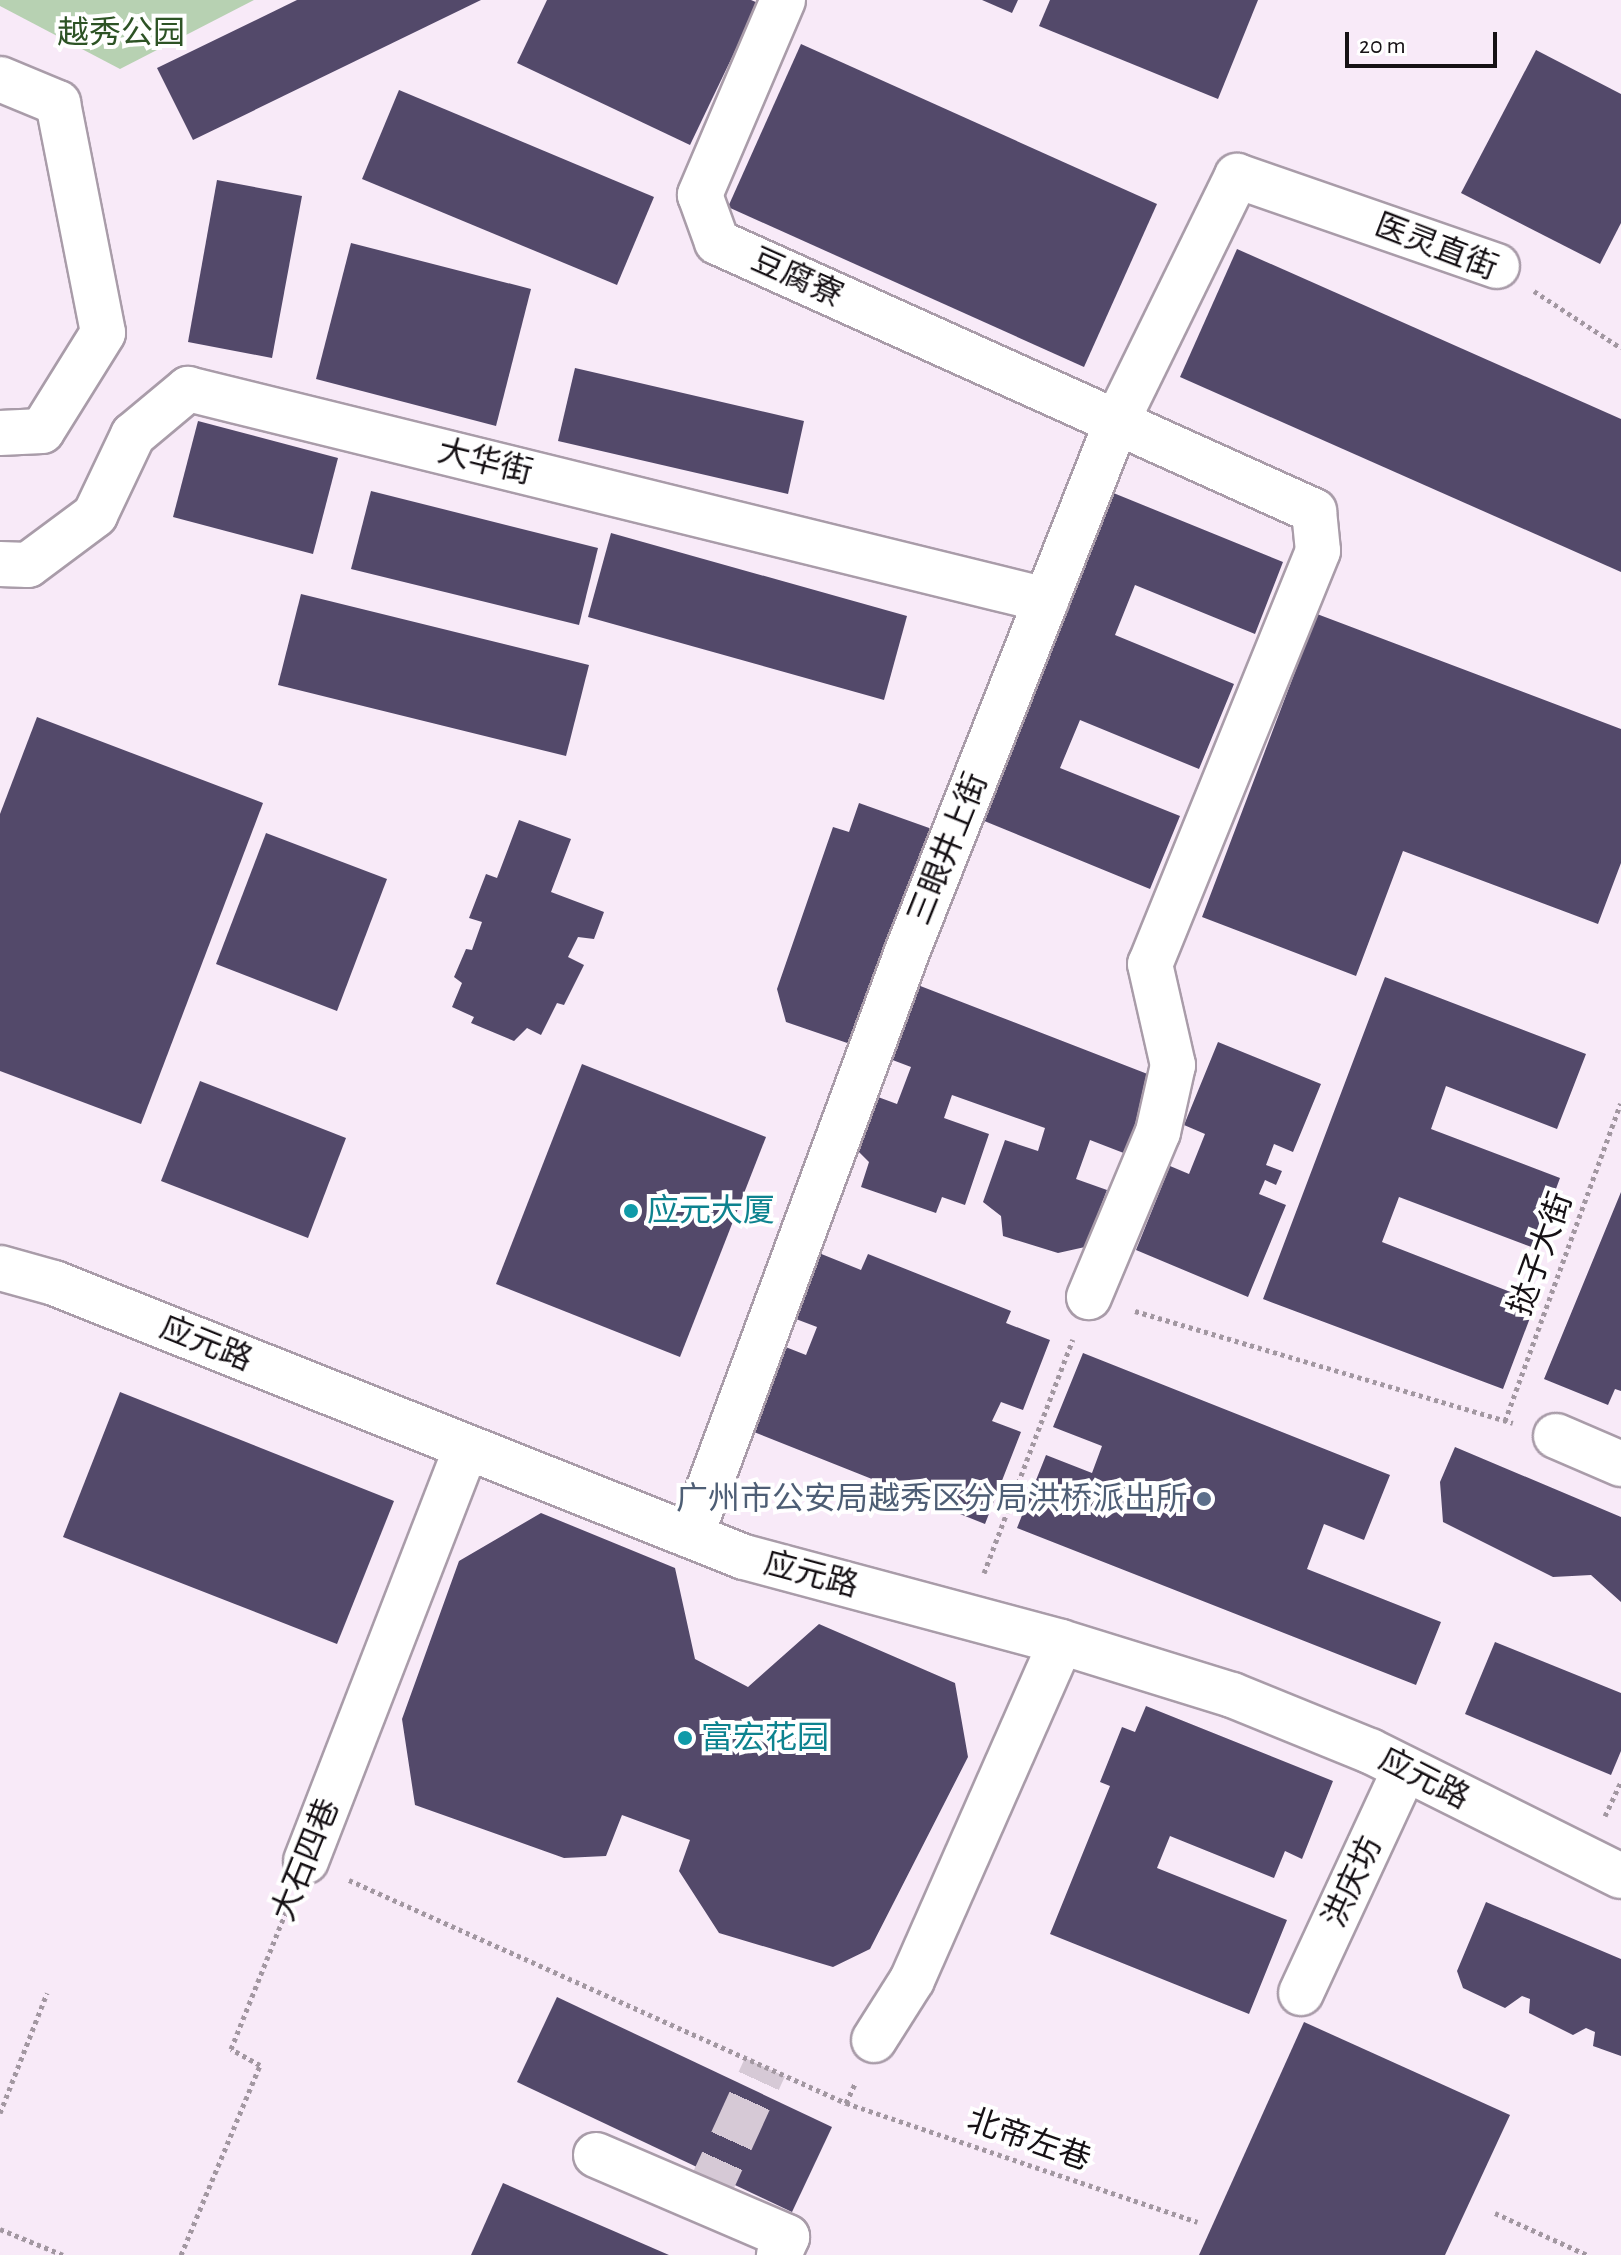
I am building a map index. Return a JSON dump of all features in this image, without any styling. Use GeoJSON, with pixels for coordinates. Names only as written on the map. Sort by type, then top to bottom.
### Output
{"type":"FeatureCollection","features":[{"type":"Feature","properties":{"kind":"street","name":"豆腐寮"},"geometry":{"type":"LineString","coordinates":[[783,0],[700,195],[717,242],[1314,511],[1318,551],[1150,964],[1173,1065],[1158,1132],[1089,1297]]}},
{"type":"Feature","properties":{"kind":"street"},"geometry":{"type":"LineString","coordinates":[[0,79],[58,103],[103,333],[42,431],[0,433]]}},
{"type":"Feature","properties":{"kind":"street","name":"三眼井上街"},"geometry":{"type":"LineString","coordinates":[[691,1536],[907,952],[1117,421],[1237,176]]}},
{"type":"Feature","properties":{"kind":"street","name":"医灵直街"},"geometry":{"type":"LineString","coordinates":[[1237,176],[1497,266]]}},
{"type":"Feature","properties":{"kind":"street","name":"大华街"},"geometry":{"type":"LineString","coordinates":[[0,564],[28,565],[95,515],[133,435],[188,389],[1046,600]]}},
{"type":"Feature","properties":{"kind":"street","name":"应元路"},"geometry":{"type":"LineString","coordinates":[[0,1268],[54,1283],[744,1557],[1061,1642],[1232,1695],[1370,1751],[1404,1771],[1621,1876]]}},
{"type":"Feature","properties":{"kind":"street"},"geometry":{"type":"LineString","coordinates":[[1556,1436],[1621,1464]]}},
{"type":"Feature","properties":{"kind":"street","name":"大石四巷"},"geometry":{"type":"LineString","coordinates":[[306,1861],[466,1448]]}},
{"type":"Feature","properties":{"kind":"street"},"geometry":{"type":"LineString","coordinates":[[874,2040],[912,1980],[1061,1642]]}},
{"type":"Feature","properties":{"kind":"street","name":"洪庆坊"},"geometry":{"type":"LineString","coordinates":[[1301,1993],[1404,1771]]}},
{"type":"Feature","properties":{"kind":"street"},"geometry":{"type":"LineString","coordinates":[[596,2155],[787,2237],[779,2255]]}},
{"type":"Feature","properties":{"kind":"path","name":"医灵直街"},"geometry":{"type":"LineString","coordinates":[[1497,266],[1621,348]]}},
{"type":"Feature","properties":{"kind":"path","name":"挞子大街"},"geometry":{"type":"LineString","coordinates":[[1505,1421],[1621,1103]]}},
{"type":"Feature","properties":{"kind":"path"},"geometry":{"type":"LineString","coordinates":[[967,1617],[1089,1297],[1556,1436]]}},
{"type":"Feature","properties":{"kind":"path","name":"北帝左巷"},"geometry":{"type":"LineString","coordinates":[[306,1861],[846,2103],[1197,2222]]}},
{"type":"Feature","properties":{"kind":"path","name":"大石四巷"},"geometry":{"type":"LineString","coordinates":[[181,2255],[260,2065],[231,2049],[306,1861]]}},
{"type":"Feature","properties":{"kind":"path"},"geometry":{"type":"LineString","coordinates":[[0,2113],[47,1993]]}},
{"type":"Feature","properties":{"kind":"path"},"geometry":{"type":"LineString","coordinates":[[1495,2213],[1587,2255]]}},
{"type":"Feature","properties":{"kind":"path"},"geometry":{"type":"LineString","coordinates":[[0,2229],[63,2255]]}},
{"type":"Feature","properties":{"kind":"green space","name":"越秀公园"},"geometry":{"type":"Polygon","coordinates":[[[0,0],[254,0],[120,69],[0,6],[0,0]]]}},
{"type":"Feature","properties":{"kind":"building"},"geometry":{"type":"Polygon","coordinates":[[[297,0],[481,0],[193,140],[157,68],[297,0]]]}},
{"type":"Feature","properties":{"kind":"building"},"geometry":{"type":"Polygon","coordinates":[[[547,0],[751,0],[758,3],[690,145],[517,63],[547,0]]]}},
{"type":"Feature","properties":{"kind":"building"},"geometry":{"type":"Polygon","coordinates":[[[982,0],[1018,0],[1012,13],[982,0]]]}},
{"type":"Feature","properties":{"kind":"building"},"geometry":{"type":"Polygon","coordinates":[[[1050,0],[1258,0],[1218,99],[1039,26],[1050,0]]]}},
{"type":"Feature","properties":{"kind":"building"},"geometry":{"type":"Polygon","coordinates":[[[801,44],[1157,204],[1084,367],[728,207],[801,44]]]}},
{"type":"Feature","properties":{"kind":"building"},"geometry":{"type":"Polygon","coordinates":[[[1536,50],[1621,94],[1621,223],[1600,264],[1461,193],[1536,50]]]}},
{"type":"Feature","properties":{"kind":"building"},"geometry":{"type":"Polygon","coordinates":[[[399,90],[654,197],[617,285],[362,179],[399,90]]]}},
{"type":"Feature","properties":{"kind":"building"},"geometry":{"type":"Polygon","coordinates":[[[217,180],[302,196],[272,358],[188,342],[217,180]]]}},
{"type":"Feature","properties":{"kind":"building"},"geometry":{"type":"Polygon","coordinates":[[[351,243],[531,289],[496,426],[316,379],[351,243]]]}},
{"type":"Feature","properties":{"kind":"building"},"geometry":{"type":"Polygon","coordinates":[[[1237,249],[1621,419],[1621,572],[1180,377],[1237,249]]]}},
{"type":"Feature","properties":{"kind":"building"},"geometry":{"type":"Polygon","coordinates":[[[575,368],[804,421],[788,494],[558,441],[575,368]]]}},
{"type":"Feature","properties":{"kind":"building"},"geometry":{"type":"Polygon","coordinates":[[[198,421],[338,458],[313,554],[173,517],[198,421]]]}},
{"type":"Feature","properties":{"kind":"building"},"geometry":{"type":"Polygon","coordinates":[[[371,491],[598,548],[579,625],[351,569],[371,491]]]}},
{"type":"Feature","properties":{"kind":"building"},"geometry":{"type":"Polygon","coordinates":[[[1111,492],[1283,562],[1255,634],[1135,585],[1115,635],[1234,684],[1199,769],[1080,720],[1060,768],[1180,816],[1150,889],[977,818],[1111,492]]]}},
{"type":"Feature","properties":{"kind":"building"},"geometry":{"type":"Polygon","coordinates":[[[611,533],[907,616],[884,700],[588,617],[611,533]]]}},
{"type":"Feature","properties":{"kind":"building"},"geometry":{"type":"Polygon","coordinates":[[[301,594],[589,665],[566,756],[278,685],[301,594]]]}},
{"type":"Feature","properties":{"kind":"building"},"geometry":{"type":"Polygon","coordinates":[[[1317,614],[1621,729],[1621,863],[1598,924],[1403,851],[1356,976],[1202,917],[1317,614]]]}},
{"type":"Feature","properties":{"kind":"building"},"geometry":{"type":"Polygon","coordinates":[[[37,717],[263,803],[141,1124],[0,1071],[0,814],[37,717]]]}},
{"type":"Feature","properties":{"kind":"building"},"geometry":{"type":"Polygon","coordinates":[[[859,803],[932,829],[856,1046],[786,1022],[777,989],[833,827],[849,832],[859,803]]]}},
{"type":"Feature","properties":{"kind":"building"},"geometry":{"type":"Polygon","coordinates":[[[519,820],[571,839],[551,892],[604,912],[594,939],[578,937],[568,957],[584,965],[564,1005],[557,1003],[541,1035],[527,1028],[514,1041],[471,1023],[474,1017],[452,1007],[462,983],[454,977],[466,949],[472,950],[482,922],[469,918],[486,874],[497,878],[519,820]]]}},
{"type":"Feature","properties":{"kind":"building"},"geometry":{"type":"Polygon","coordinates":[[[266,833],[387,879],[337,1011],[216,964],[266,833]]]}},
{"type":"Feature","properties":{"kind":"building"},"geometry":{"type":"Polygon","coordinates":[[[1385,977],[1586,1054],[1557,1129],[1446,1086],[1431,1129],[1560,1178],[1534,1248],[1399,1197],[1382,1242],[1536,1302],[1503,1389],[1263,1299],[1385,977]]]}},
{"type":"Feature","properties":{"kind":"building"},"geometry":{"type":"Polygon","coordinates":[[[910,982],[1163,1080],[1134,1157],[1090,1140],[1076,1179],[1107,1190],[1085,1247],[1058,1253],[1003,1236],[1001,1216],[983,1202],[1005,1140],[1038,1151],[1045,1128],[952,1095],[944,1118],[989,1134],[965,1205],[942,1197],[936,1213],[861,1187],[869,1162],[857,1150],[878,1097],[897,1104],[911,1067],[882,1056],[910,982]]]}},
{"type":"Feature","properties":{"kind":"building"},"geometry":{"type":"Polygon","coordinates":[[[1218,1042],[1321,1084],[1293,1152],[1274,1144],[1266,1165],[1282,1171],[1276,1185],[1265,1180],[1259,1194],[1286,1205],[1248,1297],[1136,1250],[1170,1166],[1189,1174],[1205,1134],[1184,1125],[1218,1042]]]}},
{"type":"Feature","properties":{"kind":"building","name":"应元大厦"},"geometry":{"type":"Polygon","coordinates":[[[582,1064],[766,1137],[680,1357],[496,1284],[582,1064]]]}},
{"type":"Feature","properties":{"kind":"building"},"geometry":{"type":"Polygon","coordinates":[[[200,1081],[346,1138],[308,1238],[161,1181],[200,1081]]]}},
{"type":"Feature","properties":{"kind":"building"},"geometry":{"type":"Polygon","coordinates":[[[1621,1192],[1621,1391],[1615,1389],[1608,1405],[1544,1379],[1621,1192]]]}},
{"type":"Feature","properties":{"kind":"building"},"geometry":{"type":"Polygon","coordinates":[[[814,1251],[861,1270],[868,1254],[1011,1311],[1006,1323],[1050,1340],[1023,1410],[1001,1402],[992,1421],[1021,1432],[985,1524],[744,1428],[778,1344],[806,1355],[817,1327],[788,1316],[814,1251]]]}},
{"type":"Feature","properties":{"kind":"building","name":"广州市公安局越秀区分局洪桥派出所"},"geometry":{"type":"Polygon","coordinates":[[[1083,1353],[1390,1475],[1364,1540],[1324,1524],[1307,1569],[1441,1622],[1416,1685],[1017,1528],[1046,1455],[1092,1473],[1102,1446],[1053,1427],[1083,1353]]]}},
{"type":"Feature","properties":{"kind":"building"},"geometry":{"type":"Polygon","coordinates":[[[120,1392],[394,1501],[337,1644],[63,1537],[120,1392]]]}},
{"type":"Feature","properties":{"kind":"building"},"geometry":{"type":"Polygon","coordinates":[[[1455,1447],[1621,1517],[1621,1602],[1591,1575],[1553,1577],[1443,1522],[1440,1482],[1455,1447]]]}},
{"type":"Feature","properties":{"kind":"building","name":"富宏花园"},"geometry":{"type":"Polygon","coordinates":[[[541,1513],[675,1568],[695,1659],[748,1687],[819,1624],[955,1683],[968,1757],[870,1949],[833,1967],[719,1933],[679,1871],[690,1840],[622,1815],[606,1856],[564,1858],[415,1805],[402,1719],[459,1561],[541,1513]]]}},
{"type":"Feature","properties":{"kind":"building"},"geometry":{"type":"Polygon","coordinates":[[[1495,1642],[1621,1693],[1621,1751],[1611,1775],[1465,1714],[1495,1642]]]}},
{"type":"Feature","properties":{"kind":"building"},"geometry":{"type":"Polygon","coordinates":[[[1146,1706],[1333,1781],[1302,1859],[1285,1851],[1274,1878],[1170,1836],[1157,1868],[1287,1920],[1249,2014],[1050,1934],[1110,1786],[1100,1782],[1122,1727],[1135,1732],[1146,1706]]]}},
{"type":"Feature","properties":{"kind":"building"},"geometry":{"type":"Polygon","coordinates":[[[1486,1902],[1621,1959],[1621,2056],[1593,2046],[1595,2032],[1586,2028],[1573,2035],[1529,2013],[1530,1999],[1522,1996],[1505,2008],[1463,1988],[1457,1971],[1486,1902]]]}},
{"type":"Feature","properties":{"kind":"building"},"geometry":{"type":"Polygon","coordinates":[[[557,1997],[832,2127],[792,2212],[517,2082],[557,1997]]]}},
{"type":"Feature","properties":{"kind":"building"},"geometry":{"type":"Polygon","coordinates":[[[1304,2022],[1510,2115],[1445,2255],[1199,2255],[1304,2022]]]}},
{"type":"Feature","properties":{"kind":"building"},"geometry":{"type":"Polygon","coordinates":[[[503,2183],[669,2255],[471,2255],[503,2183]]]}},
{"type":"Feature","properties":{"kind":"tunnel"},"geometry":{"type":"LineString","coordinates":[[704,2201],[765,2067]]}},
{"type":"Feature","properties":{"kind":"place","name":"应元大厦"},"geometry":{"type":"Point","coordinates":[631,1211]}},
{"type":"Feature","properties":{"kind":"place","name":"广州市公安局越秀区分局洪桥派出所"},"geometry":{"type":"Point","coordinates":[1204,1499]}},
{"type":"Feature","properties":{"kind":"place","name":"富宏花园"},"geometry":{"type":"Point","coordinates":[685,1738]}}]}
